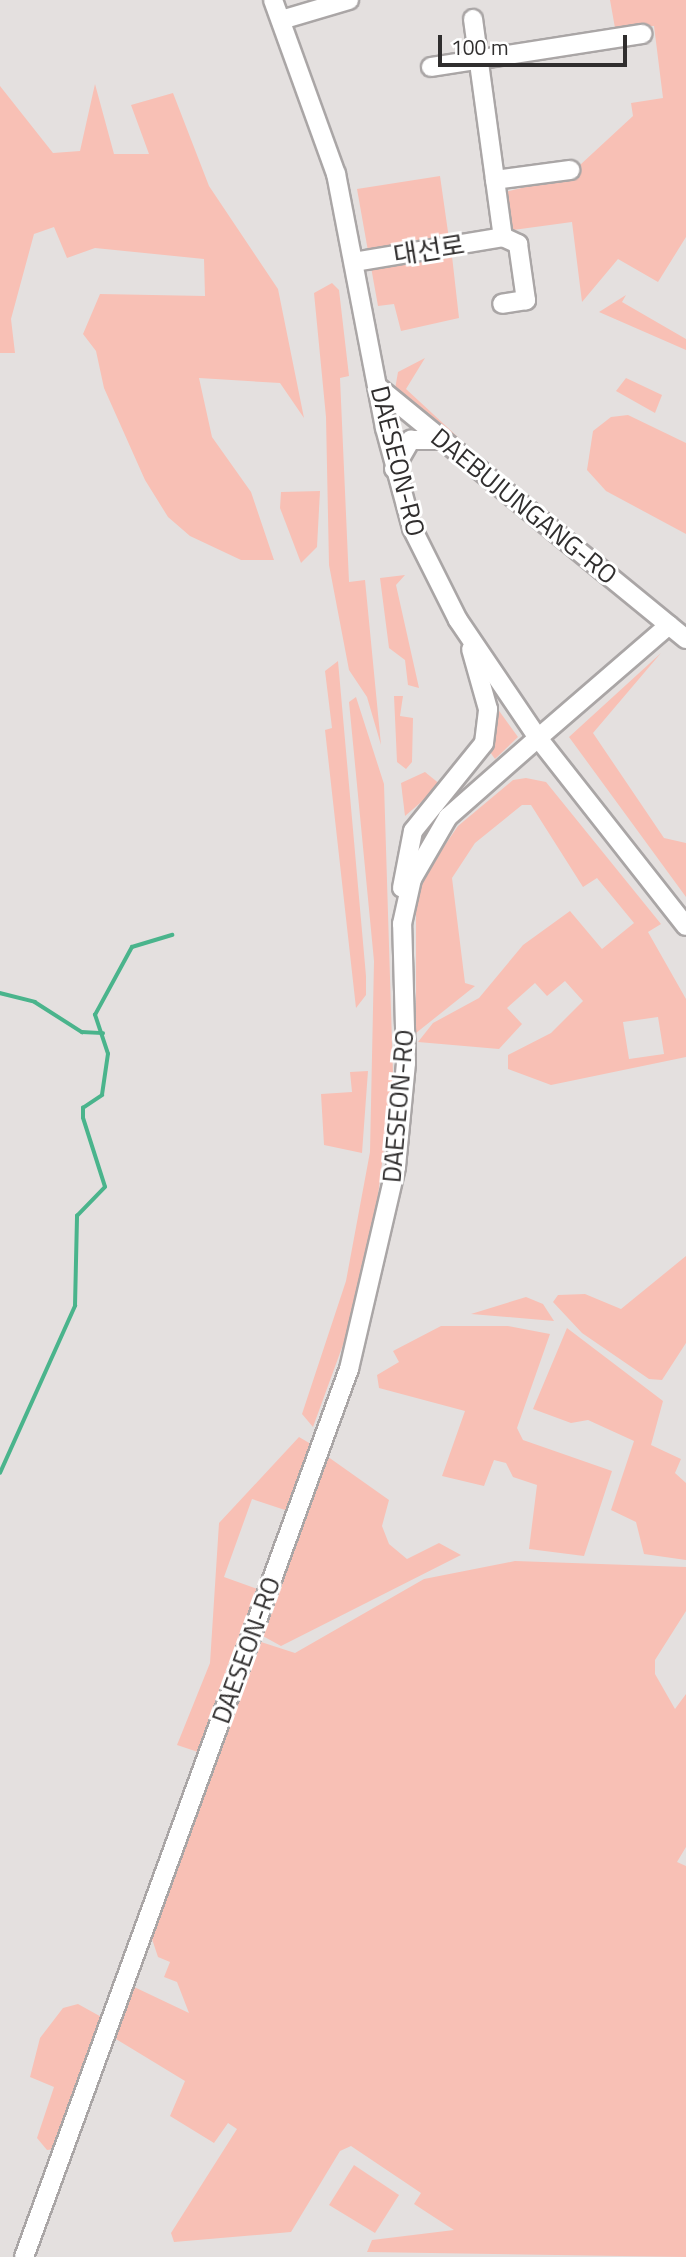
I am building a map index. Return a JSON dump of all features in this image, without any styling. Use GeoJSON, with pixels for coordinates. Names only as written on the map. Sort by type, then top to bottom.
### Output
{"type":"FeatureCollection","features":[{"type":"Feature","properties":{"kind":"street","name":"DAESEON-RO"},"geometry":{"type":"LineString","coordinates":[[24,2257],[349,1368],[396,1167],[406,1063],[402,925],[412,879],[436,831],[538,738],[466,632],[424,558],[394,469],[354,262],[325,137],[273,0]]}},
{"type":"Feature","properties":{"kind":"street"},"geometry":{"type":"LineString","coordinates":[[281,20],[349,0]]}},
{"type":"Feature","properties":{"kind":"street","name":"대선로"},"geometry":{"type":"LineString","coordinates":[[474,19],[503,237]]}},
{"type":"Feature","properties":{"kind":"street"},"geometry":{"type":"LineString","coordinates":[[431,67],[642,34]]}},
{"type":"Feature","properties":{"kind":"street"},"geometry":{"type":"LineString","coordinates":[[495,180],[570,170]]}},
{"type":"Feature","properties":{"kind":"street","name":"대선로"},"geometry":{"type":"LineString","coordinates":[[354,262],[503,237],[518,244],[526,300],[502,304]]}},
{"type":"Feature","properties":{"kind":"street","name":"DAEBUJUNGANG-RO"},"geometry":{"type":"LineString","coordinates":[[378,387],[686,639]]}},
{"type":"Feature","properties":{"kind":"street"},"geometry":{"type":"LineString","coordinates":[[394,469],[411,440],[440,440]]}},
{"type":"Feature","properties":{"kind":"street"},"geometry":{"type":"LineString","coordinates":[[670,625],[538,738],[686,926]]}},
{"type":"Feature","properties":{"kind":"street"},"geometry":{"type":"LineString","coordinates":[[402,925],[402,874],[413,831],[474,761],[488,724],[466,632]]}},
{"type":"Feature","properties":{"kind":"shaded area"},"geometry":{"type":"Polygon","coordinates":[[[610,0],[686,0],[686,237],[658,282],[618,259],[582,302],[572,222],[513,230],[505,192],[567,177],[633,116],[631,103],[663,98],[654,26],[615,28],[610,0]]]}},
{"type":"Feature","properties":{"kind":"shaded area"},"geometry":{"type":"Polygon","coordinates":[[[95,84],[114,154],[149,154],[131,105],[173,93],[209,186],[278,289],[304,418],[280,383],[199,378],[212,437],[251,492],[274,560],[241,560],[190,536],[168,517],[145,480],[104,388],[96,351],[83,334],[100,294],[205,296],[204,259],[95,248],[67,258],[54,227],[34,234],[11,319],[15,353],[0,353],[0,86],[53,153],[80,151],[95,84]]]}},
{"type":"Feature","properties":{"kind":"shaded area"},"geometry":{"type":"Polygon","coordinates":[[[440,176],[449,239],[368,251],[357,189],[440,176]]]}},
{"type":"Feature","properties":{"kind":"shaded area"},"geometry":{"type":"Polygon","coordinates":[[[452,256],[459,318],[401,331],[394,304],[378,306],[371,267],[452,256]]]}},
{"type":"Feature","properties":{"kind":"shaded area"},"geometry":{"type":"Polygon","coordinates":[[[332,283],[339,290],[349,376],[340,378],[349,582],[365,580],[381,745],[367,697],[349,670],[329,565],[326,417],[314,293],[332,283]]]}},
{"type":"Feature","properties":{"kind":"shaded area"},"geometry":{"type":"Polygon","coordinates":[[[626,295],[622,302],[686,339],[686,350],[599,312],[626,295]]]}},
{"type":"Feature","properties":{"kind":"shaded area"},"geometry":{"type":"Polygon","coordinates":[[[425,358],[406,389],[460,439],[395,389],[398,372],[425,358]]]}},
{"type":"Feature","properties":{"kind":"shaded area"},"geometry":{"type":"Polygon","coordinates":[[[626,378],[662,395],[655,413],[616,391],[626,378]]]}},
{"type":"Feature","properties":{"kind":"shaded area"},"geometry":{"type":"Polygon","coordinates":[[[628,415],[686,443],[686,534],[606,491],[587,470],[593,431],[611,417],[628,415]]]}},
{"type":"Feature","properties":{"kind":"shaded area"},"geometry":{"type":"Polygon","coordinates":[[[320,491],[317,547],[301,563],[280,508],[281,492],[320,491]]]}},
{"type":"Feature","properties":{"kind":"shaded area"},"geometry":{"type":"Polygon","coordinates":[[[405,575],[396,585],[419,688],[408,685],[405,660],[389,648],[380,578],[405,575]]]}},
{"type":"Feature","properties":{"kind":"shaded area"},"geometry":{"type":"Polygon","coordinates":[[[661,653],[593,733],[664,838],[686,843],[686,897],[569,737],[661,653]]]}},
{"type":"Feature","properties":{"kind":"shaded area"},"geometry":{"type":"Polygon","coordinates":[[[338,661],[366,976],[366,995],[356,1008],[325,730],[332,728],[325,671],[338,661]]]}},
{"type":"Feature","properties":{"kind":"shaded area"},"geometry":{"type":"Polygon","coordinates":[[[394,696],[403,696],[400,716],[413,718],[412,762],[406,769],[397,762],[394,696]]]}},
{"type":"Feature","properties":{"kind":"shaded area"},"geometry":{"type":"Polygon","coordinates":[[[356,697],[384,784],[393,1074],[374,1228],[348,1331],[313,1427],[302,1414],[346,1281],[370,1152],[374,961],[349,702],[356,697]]]}},
{"type":"Feature","properties":{"kind":"shaded area"},"geometry":{"type":"Polygon","coordinates":[[[497,708],[518,737],[495,759],[490,752],[497,708]]]}},
{"type":"Feature","properties":{"kind":"shaded area"},"geometry":{"type":"Polygon","coordinates":[[[425,772],[441,785],[405,816],[401,783],[425,772]]]}},
{"type":"Feature","properties":{"kind":"shaded area"},"geometry":{"type":"Polygon","coordinates":[[[526,778],[546,782],[661,924],[648,932],[686,999],[686,1057],[551,1085],[508,1069],[508,1055],[551,1033],[583,1001],[565,981],[547,996],[535,983],[507,1008],[522,1024],[499,1049],[418,1042],[433,1023],[479,998],[523,945],[570,911],[602,949],[634,923],[597,878],[583,887],[531,805],[522,805],[475,843],[452,878],[465,983],[475,986],[416,1033],[416,905],[425,874],[458,826],[513,780],[526,778]],[[658,1017],[623,1022],[629,1059],[664,1054],[658,1017]]]}},
{"type":"Feature","properties":{"kind":"shaded area"},"geometry":{"type":"Polygon","coordinates":[[[368,1071],[362,1153],[324,1145],[321,1094],[352,1092],[350,1072],[368,1071]]]}},
{"type":"Feature","properties":{"kind":"shaded area"},"geometry":{"type":"Polygon","coordinates":[[[686,1256],[686,1343],[662,1380],[649,1379],[582,1333],[553,1302],[558,1295],[585,1294],[621,1309],[686,1256]]]}},
{"type":"Feature","properties":{"kind":"shaded area"},"geometry":{"type":"Polygon","coordinates":[[[526,1297],[543,1304],[554,1321],[471,1314],[526,1297]]]}},
{"type":"Feature","properties":{"kind":"shaded area"},"geometry":{"type":"Polygon","coordinates":[[[441,1326],[508,1326],[550,1334],[517,1428],[523,1440],[612,1471],[584,1556],[529,1549],[537,1485],[513,1477],[506,1463],[494,1460],[484,1486],[442,1476],[465,1411],[379,1388],[377,1375],[399,1362],[393,1351],[441,1326]]]}},
{"type":"Feature","properties":{"kind":"shaded area"},"geometry":{"type":"Polygon","coordinates":[[[567,1328],[663,1401],[651,1445],[681,1459],[675,1473],[686,1483],[686,1560],[644,1554],[636,1522],[611,1510],[634,1441],[588,1420],[571,1423],[533,1409],[567,1328]]]}},
{"type":"Feature","properties":{"kind":"shaded area"},"geometry":{"type":"Polygon","coordinates":[[[299,1437],[311,1444],[288,1511],[252,1499],[224,1577],[260,1590],[201,1753],[177,1745],[210,1663],[219,1523],[299,1437]]]}},
{"type":"Feature","properties":{"kind":"shaded area"},"geometry":{"type":"Polygon","coordinates":[[[324,1454],[389,1500],[382,1526],[389,1544],[407,1559],[439,1543],[461,1555],[281,1646],[261,1635],[324,1454]]]}},
{"type":"Feature","properties":{"kind":"shaded area"},"geometry":{"type":"Polygon","coordinates":[[[515,1561],[686,1567],[686,1611],[655,1660],[655,1674],[675,1709],[686,1694],[686,1847],[677,1862],[686,1866],[686,2257],[367,2252],[372,2240],[454,2230],[414,2204],[421,2193],[351,2146],[340,2151],[291,2232],[174,2242],[171,2233],[237,2129],[228,2123],[214,2143],[170,2116],[185,2081],[111,2036],[130,1985],[189,2013],[177,1982],[164,1977],[170,1962],[158,1957],[150,1933],[258,1641],[295,1653],[424,1579],[515,1561]]]}},
{"type":"Feature","properties":{"kind":"shaded area"},"geometry":{"type":"Polygon","coordinates":[[[78,2004],[105,2019],[56,2149],[47,2150],[37,2138],[54,2087],[30,2077],[40,2038],[63,2008],[78,2004]]]}},
{"type":"Feature","properties":{"kind":"shaded area"},"geometry":{"type":"Polygon","coordinates":[[[354,2165],[399,2195],[375,2233],[329,2205],[354,2165]]]}},
{"type":"Feature","properties":{"kind":"waterway"},"geometry":{"type":"LineString","coordinates":[[0,1473],[75,1306],[77,1216],[105,1187],[83,1118],[83,1108],[102,1095],[108,1054],[95,1015],[132,947],[172,935]]}},
{"type":"Feature","properties":{"kind":"waterway"},"geometry":{"type":"LineString","coordinates":[[0,993],[35,1002],[82,1032],[103,1033]]}}]}
